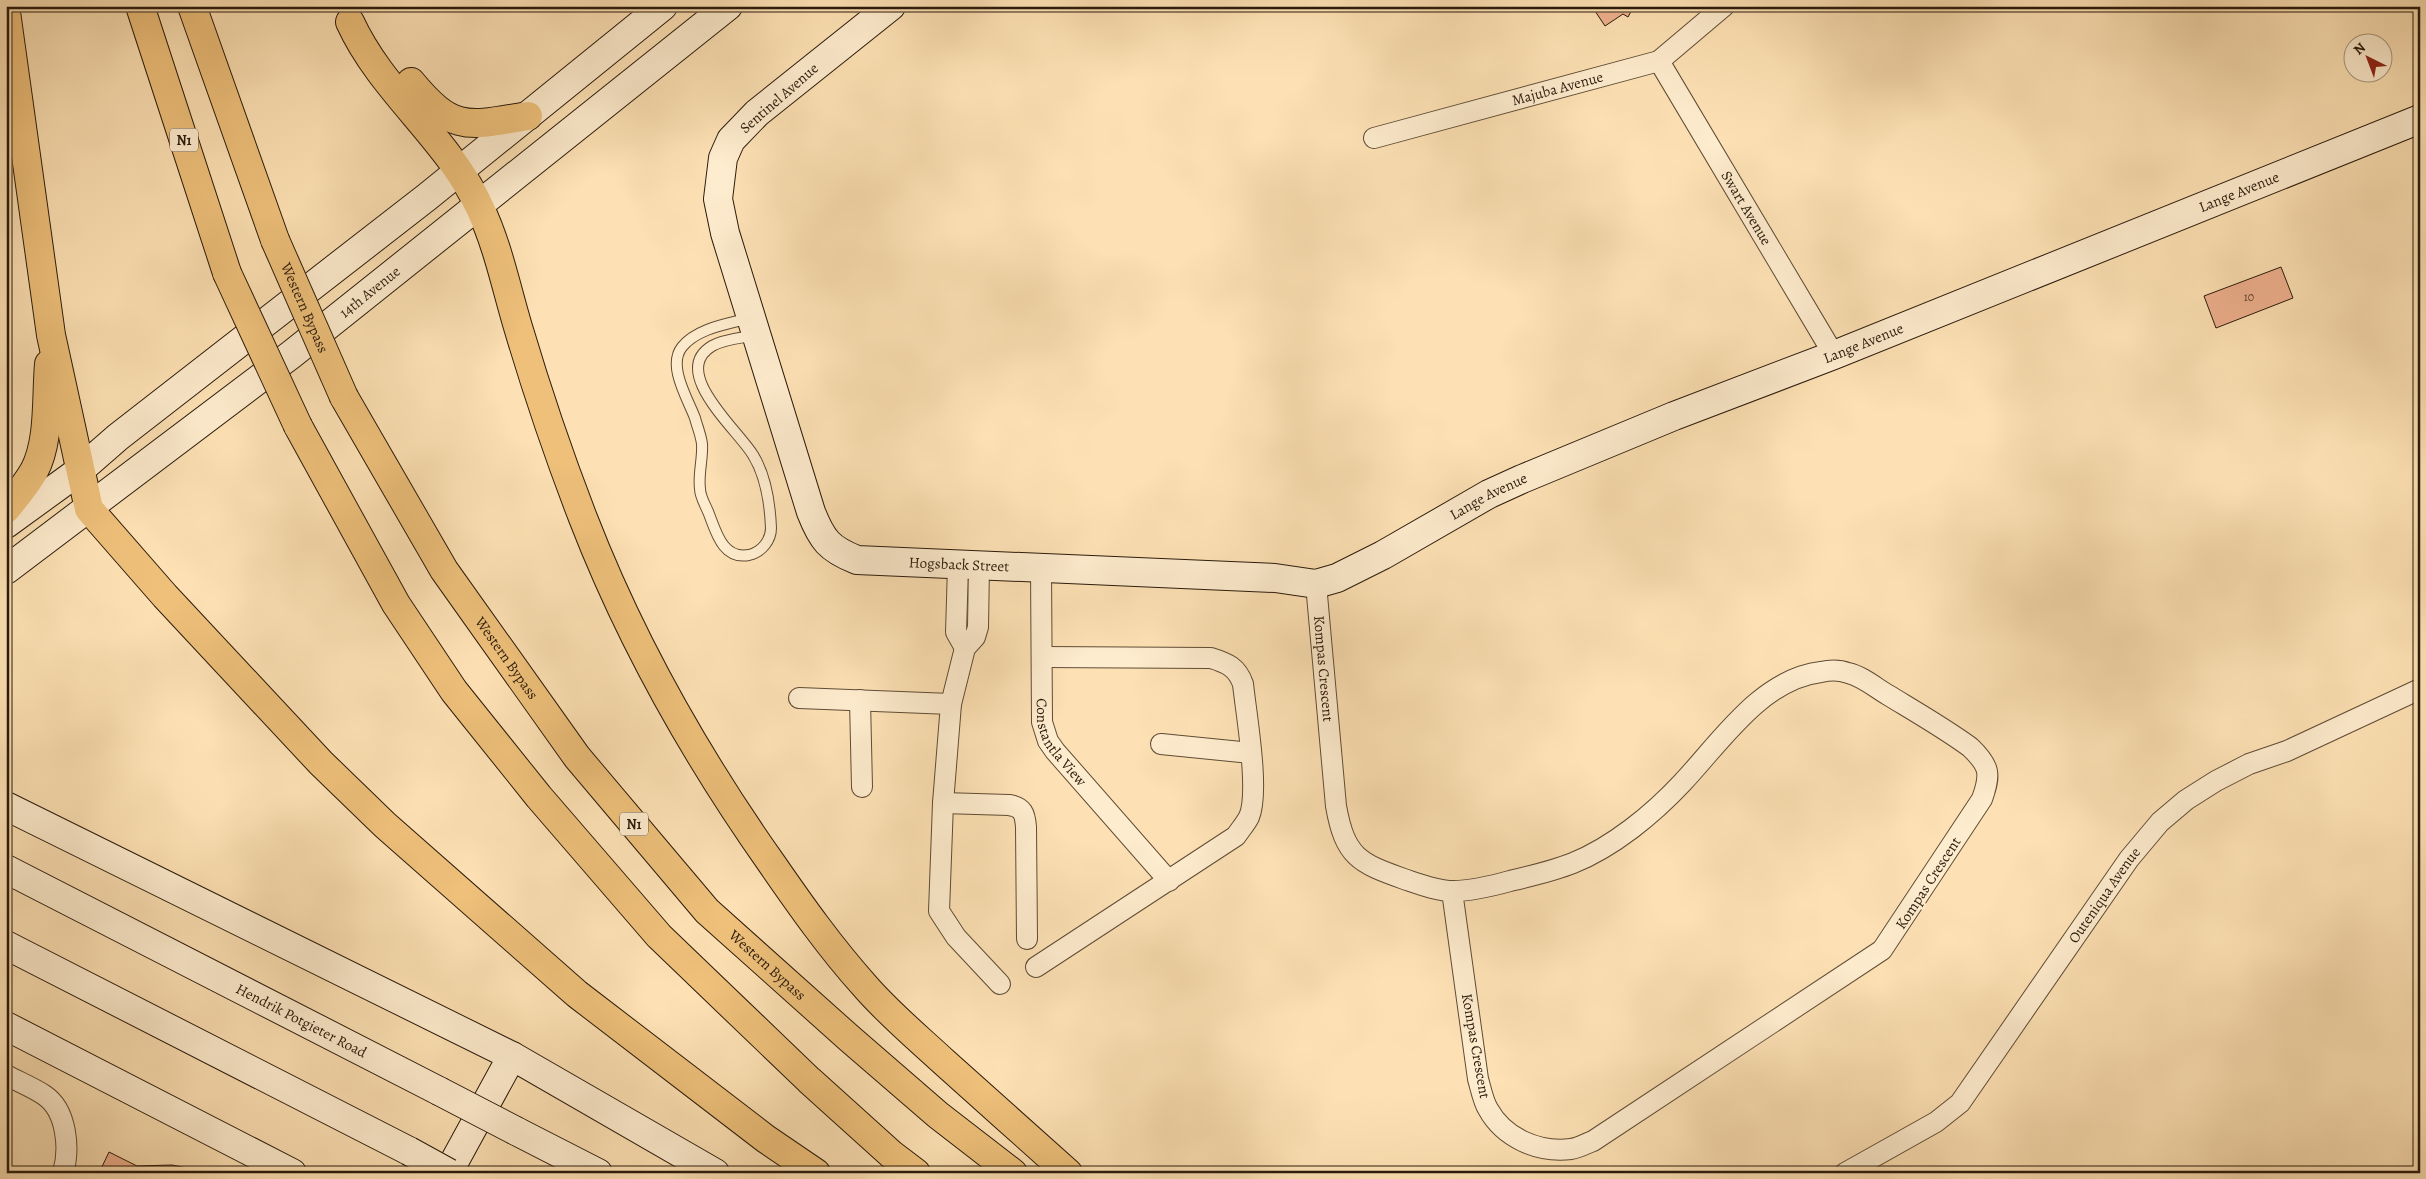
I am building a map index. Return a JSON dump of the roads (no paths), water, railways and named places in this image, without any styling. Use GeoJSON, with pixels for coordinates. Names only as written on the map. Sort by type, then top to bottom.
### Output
{"type":"FeatureCollection","features":[{"type":"Feature","properties":{"kind":"highway","name":"N1"},"geometry":{"type":"LineString","coordinates":[[140,6],[227,274],[298,426],[396,604],[454,691],[539,797],[659,936],[808,1080],[891,1154],[916,1173]]}},
{"type":"Feature","properties":{"kind":"highway","name":"Western Bypass"},"geometry":{"type":"LineString","coordinates":[[192,6],[275,240],[344,397],[444,570],[577,757],[708,911],[938,1115],[1013,1173]]}},
{"type":"Feature","properties":{"kind":"highway"},"geometry":{"type":"LineString","coordinates":[[6,12],[51,335],[79,472],[89,509],[165,596],[321,763],[385,825],[577,994],[766,1139],[816,1173]]}},
{"type":"Feature","properties":{"kind":"highway"},"geometry":{"type":"LineString","coordinates":[[343,14],[397,66],[437,111],[452,120],[478,125],[528,116]]}},
{"type":"Feature","properties":{"kind":"highway"},"geometry":{"type":"LineString","coordinates":[[343,14],[379,72],[460,171],[479,205],[492,233],[518,329],[579,506],[614,595],[678,720],[722,794],[823,937],[866,988],[912,1033],[1068,1173]]}},
{"type":"Feature","properties":{"kind":"highway"},"geometry":{"type":"LineString","coordinates":[[6,509],[21,491],[35,469],[43,442],[51,335]]}},
{"type":"Feature","properties":{"kind":"main road"},"geometry":{"type":"LineString","coordinates":[[6,524],[79,472],[118,437],[460,171],[662,6]]}},
{"type":"Feature","properties":{"kind":"main road","name":"14th Avenue"},"geometry":{"type":"LineString","coordinates":[[6,570],[292,354],[728,6]]}},
{"type":"Feature","properties":{"kind":"main road","name":"Sentinel Avenue"},"geometry":{"type":"LineString","coordinates":[[754,326],[725,234],[718,199],[723,158],[731,140],[757,113],[891,6]]}},
{"type":"Feature","properties":{"kind":"main road","name":"Lange Avenue"},"geometry":{"type":"LineString","coordinates":[[1316,584],[1361,568],[1489,494],[1522,479],[1674,416],[1834,355],[2420,119]]}},
{"type":"Feature","properties":{"kind":"main road","name":"Hogsback Street"},"geometry":{"type":"LineString","coordinates":[[754,326],[811,512],[826,542],[844,555],[857,560],[1275,578],[1316,584]]}},
{"type":"Feature","properties":{"kind":"main road"},"geometry":{"type":"LineString","coordinates":[[6,806],[512,1056],[715,1173]]}},
{"type":"Feature","properties":{"kind":"main road","name":"Hendrik Potgieter Road"},"geometry":{"type":"LineString","coordinates":[[6,869],[598,1173]]}},
{"type":"Feature","properties":{"kind":"main road"},"geometry":{"type":"LineString","coordinates":[[6,945],[449,1173],[512,1056]]}},
{"type":"Feature","properties":{"kind":"main road"},"geometry":{"type":"LineString","coordinates":[[6,1026],[292,1173]]}},
{"type":"Feature","properties":{"kind":"street","name":"Majuba Avenue"},"geometry":{"type":"LineString","coordinates":[[1374,138],[1658,61],[1724,6]]}},
{"type":"Feature","properties":{"kind":"street","name":"Swart Avenue"},"geometry":{"type":"LineString","coordinates":[[1658,61],[1834,355]]}},
{"type":"Feature","properties":{"kind":"street"},"geometry":{"type":"LineString","coordinates":[[968,566],[956,632],[965,648],[951,704],[943,803],[939,911],[956,936],[1000,984]]}},
{"type":"Feature","properties":{"kind":"street","name":"Constantla View"},"geometry":{"type":"LineString","coordinates":[[1041,568],[1042,722],[1048,741],[1169,881]]}},
{"type":"Feature","properties":{"kind":"street","name":"Kompas Crescent"},"geometry":{"type":"LineString","coordinates":[[1316,584],[1336,806],[1340,828],[1345,840],[1361,861],[1372,867],[1424,886],[1452,891],[1490,886],[1540,874],[1574,863],[1596,851],[1647,814],[1681,783],[1723,734],[1752,707],[1784,685],[1819,672],[1849,673],[1876,688],[1970,747],[1982,758],[1988,771],[1989,780],[1982,799],[1882,950],[1593,1141],[1572,1149],[1535,1146],[1518,1139],[1501,1128],[1487,1108],[1478,1080],[1452,891]]}},
{"type":"Feature","properties":{"kind":"street"},"geometry":{"type":"LineString","coordinates":[[1036,967],[1236,836],[1250,816],[1253,801],[1251,753],[1243,684],[1239,674],[1227,664],[1211,658],[1043,657]]}},
{"type":"Feature","properties":{"kind":"street","name":"Outeniqua Avenue"},"geometry":{"type":"LineString","coordinates":[[1845,1173],[1942,1117],[1960,1103],[1996,1061],[2129,858],[2160,822],[2186,800],[2216,780],[2249,764],[2287,751],[2420,688]]}},
{"type":"Feature","properties":{"kind":"street"},"geometry":{"type":"LineString","coordinates":[[799,698],[951,704]]}},
{"type":"Feature","properties":{"kind":"street"},"geometry":{"type":"LineString","coordinates":[[860,700],[862,787]]}},
{"type":"Feature","properties":{"kind":"street"},"geometry":{"type":"LineString","coordinates":[[1161,744],[1251,753]]}},
{"type":"Feature","properties":{"kind":"street"},"geometry":{"type":"LineString","coordinates":[[943,803],[1009,805],[1018,806],[1023,811],[1026,827],[1027,939]]}},
{"type":"Feature","properties":{"kind":"street"},"geometry":{"type":"LineString","coordinates":[[6,1075],[46,1096],[61,1117],[66,1141],[66,1161],[63,1173]]}},
{"type":"Feature","properties":{"kind":"lane"},"geometry":{"type":"LineString","coordinates":[[754,326],[714,345],[704,352],[698,363],[697,375],[710,400],[753,455],[761,470],[770,510],[771,534],[764,548],[749,555],[731,553],[720,542],[700,491],[702,442],[679,377],[676,358],[681,347],[692,338],[711,328],[754,326]]}}]}
